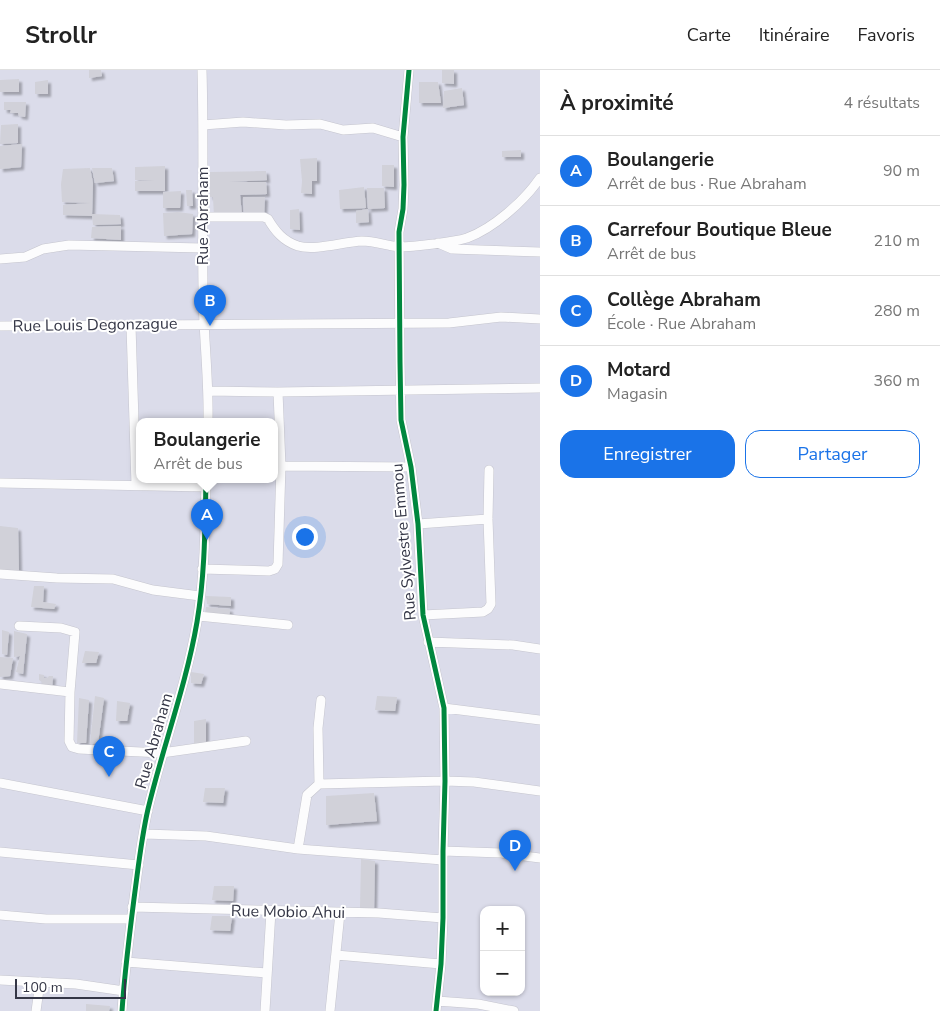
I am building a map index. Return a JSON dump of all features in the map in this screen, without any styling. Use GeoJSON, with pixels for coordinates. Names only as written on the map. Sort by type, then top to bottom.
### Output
{"type":"FeatureCollection","features":[{"type":"Feature","properties":{"kind":"street","name":"Rue Abraham"},"geometry":{"type":"LineString","coordinates":[[202,70],[202,248],[208,418]]}},
{"type":"Feature","properties":{"kind":"street","name":"Rue Sylvestre Emmou"},"geometry":{"type":"LineString","coordinates":[[409,70],[403,137],[404,185],[398,247],[401,420],[411,467],[418,524],[423,615],[444,708],[443,918],[436,1011]]}},
{"type":"Feature","properties":{"kind":"street"},"geometry":{"type":"LineString","coordinates":[[203,125],[243,122],[286,125],[314,123],[343,130],[372,128],[403,137]]}},
{"type":"Feature","properties":{"kind":"street"},"geometry":{"type":"LineString","coordinates":[[202,217],[264,217],[268,219],[279,236],[288,242],[304,248],[364,241],[398,247],[437,243],[467,238],[485,229],[524,199],[540,178]]}},
{"type":"Feature","properties":{"kind":"street"},"geometry":{"type":"LineString","coordinates":[[437,243],[452,249],[540,252]]}},
{"type":"Feature","properties":{"kind":"street"},"geometry":{"type":"LineString","coordinates":[[0,259],[25,257],[43,249],[68,245],[202,248]]}},
{"type":"Feature","properties":{"kind":"street","name":"Rue Louis Degonzague"},"geometry":{"type":"LineString","coordinates":[[0,326],[449,323],[502,317],[540,319]]}},
{"type":"Feature","properties":{"kind":"street"},"geometry":{"type":"LineString","coordinates":[[131,326],[136,485]]}},
{"type":"Feature","properties":{"kind":"street"},"geometry":{"type":"LineString","coordinates":[[208,391],[278,392],[540,388]]}},
{"type":"Feature","properties":{"kind":"street"},"geometry":{"type":"LineString","coordinates":[[202,569],[269,571],[275,569],[278,564],[281,466],[278,392]]}},
{"type":"Feature","properties":{"kind":"street"},"geometry":{"type":"LineString","coordinates":[[281,466],[411,467]]}},
{"type":"Feature","properties":{"kind":"street"},"geometry":{"type":"LineString","coordinates":[[423,615],[483,612],[488,609],[491,598],[488,519],[489,470]]}},
{"type":"Feature","properties":{"kind":"street"},"geometry":{"type":"LineString","coordinates":[[0,483],[136,485],[206,483]]}},
{"type":"Feature","properties":{"kind":"street","name":"Rue Abraham"},"geometry":{"type":"LineString","coordinates":[[122,1011],[130,919],[148,811],[162,753],[184,683],[198,616],[206,483]]}},
{"type":"Feature","properties":{"kind":"street"},"geometry":{"type":"LineString","coordinates":[[418,524],[488,519]]}},
{"type":"Feature","properties":{"kind":"street"},"geometry":{"type":"LineString","coordinates":[[0,574],[113,579],[153,590],[200,596]]}},
{"type":"Feature","properties":{"kind":"street"},"geometry":{"type":"LineString","coordinates":[[198,616],[288,625]]}},
{"type":"Feature","properties":{"kind":"street"},"geometry":{"type":"LineString","coordinates":[[19,626],[62,628],[75,632],[70,692],[69,741],[72,747],[79,749],[162,753],[246,741]]}},
{"type":"Feature","properties":{"kind":"street"},"geometry":{"type":"LineString","coordinates":[[428,642],[513,645],[540,650]]}},
{"type":"Feature","properties":{"kind":"street"},"geometry":{"type":"LineString","coordinates":[[0,684],[70,692]]}},
{"type":"Feature","properties":{"kind":"street"},"geometry":{"type":"LineString","coordinates":[[318,784],[317,743],[321,700]]}},
{"type":"Feature","properties":{"kind":"street"},"geometry":{"type":"LineString","coordinates":[[444,708],[540,720]]}},
{"type":"Feature","properties":{"kind":"street"},"geometry":{"type":"LineString","coordinates":[[298,849],[307,795],[318,784],[445,781],[474,782],[540,791]]}},
{"type":"Feature","properties":{"kind":"street"},"geometry":{"type":"LineString","coordinates":[[0,783],[148,811]]}},
{"type":"Feature","properties":{"kind":"street"},"geometry":{"type":"LineString","coordinates":[[144,834],[214,837],[298,849],[443,855],[501,853],[540,858]]}},
{"type":"Feature","properties":{"kind":"street"},"geometry":{"type":"LineString","coordinates":[[0,852],[139,865]]}},
{"type":"Feature","properties":{"kind":"street","name":"Rue Mobio Ahui"},"geometry":{"type":"LineString","coordinates":[[132,907],[379,913],[443,918]]}},
{"type":"Feature","properties":{"kind":"street"},"geometry":{"type":"LineString","coordinates":[[265,1011],[271,911]]}},
{"type":"Feature","properties":{"kind":"street"},"geometry":{"type":"LineString","coordinates":[[330,1011],[340,913]]}},
{"type":"Feature","properties":{"kind":"street"},"geometry":{"type":"LineString","coordinates":[[0,915],[46,919],[130,919]]}},
{"type":"Feature","properties":{"kind":"street"},"geometry":{"type":"LineString","coordinates":[[336,955],[441,964]]}},
{"type":"Feature","properties":{"kind":"street"},"geometry":{"type":"LineString","coordinates":[[126,962],[267,973]]}},
{"type":"Feature","properties":{"kind":"street"},"geometry":{"type":"LineString","coordinates":[[0,980],[76,984],[124,991]]}},
{"type":"Feature","properties":{"kind":"street"},"geometry":{"type":"LineString","coordinates":[[36,1011],[40,982]]}},
{"type":"Feature","properties":{"kind":"street"},"geometry":{"type":"LineString","coordinates":[[437,1001],[478,1004],[514,1011]]}},
{"type":"Feature","properties":{"kind":"shaded area"},"geometry":{"type":"Polygon","coordinates":[[[0,70],[540,70],[540,1011],[0,1011],[0,70]]]}},
{"type":"Feature","properties":{"kind":"building"},"geometry":{"type":"Polygon","coordinates":[[[89,70],[101,70],[102,76],[89,78],[89,70]]]}},
{"type":"Feature","properties":{"kind":"building"},"geometry":{"type":"Polygon","coordinates":[[[442,70],[454,70],[454,84],[442,83],[442,70]]]}},
{"type":"Feature","properties":{"kind":"building"},"geometry":{"type":"Polygon","coordinates":[[[19,79],[19,92],[0,92],[0,80],[19,79]]]}},
{"type":"Feature","properties":{"kind":"building"},"geometry":{"type":"Polygon","coordinates":[[[48,80],[48,94],[35,94],[35,82],[48,80]]]}},
{"type":"Feature","properties":{"kind":"building"},"geometry":{"type":"Polygon","coordinates":[[[419,82],[438,82],[441,103],[419,103],[419,82]]]}},
{"type":"Feature","properties":{"kind":"building"},"geometry":{"type":"Polygon","coordinates":[[[462,88],[464,105],[443,108],[444,91],[462,88]]]}},
{"type":"Feature","properties":{"kind":"building"},"geometry":{"type":"Polygon","coordinates":[[[4,102],[26,102],[25,117],[19,116],[18,113],[10,113],[11,110],[4,110],[4,102]]]}},
{"type":"Feature","properties":{"kind":"building"},"geometry":{"type":"Polygon","coordinates":[[[18,124],[18,143],[0,144],[1,125],[18,124]]]}},
{"type":"Feature","properties":{"kind":"building"},"geometry":{"type":"Polygon","coordinates":[[[22,144],[21,167],[0,169],[0,146],[22,144]]]}},
{"type":"Feature","properties":{"kind":"building"},"geometry":{"type":"Polygon","coordinates":[[[521,150],[521,157],[502,157],[502,151],[521,150]]]}},
{"type":"Feature","properties":{"kind":"building"},"geometry":{"type":"Polygon","coordinates":[[[317,158],[317,181],[312,181],[312,194],[301,193],[300,159],[317,158]]]}},
{"type":"Feature","properties":{"kind":"building"},"geometry":{"type":"Polygon","coordinates":[[[382,165],[394,165],[394,187],[382,186],[382,165]]]}},
{"type":"Feature","properties":{"kind":"building"},"geometry":{"type":"Polygon","coordinates":[[[165,166],[165,191],[135,191],[135,181],[155,180],[135,180],[135,167],[165,166]]]}},
{"type":"Feature","properties":{"kind":"building"},"geometry":{"type":"Polygon","coordinates":[[[90,168],[93,183],[92,214],[120,215],[121,224],[93,225],[92,216],[63,215],[63,205],[90,203],[62,202],[61,184],[63,169],[90,168]]]}},
{"type":"Feature","properties":{"kind":"building"},"geometry":{"type":"Polygon","coordinates":[[[92,168],[112,168],[114,181],[95,183],[92,168]]]}},
{"type":"Feature","properties":{"kind":"building"},"geometry":{"type":"Polygon","coordinates":[[[266,171],[267,180],[229,182],[266,182],[267,194],[240,195],[242,215],[214,217],[213,197],[210,197],[209,172],[266,171]]]}},
{"type":"Feature","properties":{"kind":"building"},"geometry":{"type":"Polygon","coordinates":[[[364,187],[366,208],[340,209],[339,190],[364,187]]]}},
{"type":"Feature","properties":{"kind":"building"},"geometry":{"type":"Polygon","coordinates":[[[367,188],[384,188],[385,208],[368,209],[367,188]]]}},
{"type":"Feature","properties":{"kind":"building"},"geometry":{"type":"Polygon","coordinates":[[[186,190],[192,190],[193,206],[187,206],[186,190]]]}},
{"type":"Feature","properties":{"kind":"building"},"geometry":{"type":"Polygon","coordinates":[[[181,191],[180,208],[163,208],[163,192],[181,191]]]}},
{"type":"Feature","properties":{"kind":"building"},"geometry":{"type":"Polygon","coordinates":[[[243,197],[265,197],[264,216],[244,215],[243,197]]]}},
{"type":"Feature","properties":{"kind":"building"},"geometry":{"type":"Polygon","coordinates":[[[299,209],[300,230],[290,229],[290,210],[299,209]]]}},
{"type":"Feature","properties":{"kind":"building"},"geometry":{"type":"Polygon","coordinates":[[[368,209],[369,222],[356,223],[356,211],[368,209]]]}},
{"type":"Feature","properties":{"kind":"building"},"geometry":{"type":"Polygon","coordinates":[[[163,213],[193,214],[192,234],[164,236],[163,213]]]}},
{"type":"Feature","properties":{"kind":"building"},"geometry":{"type":"Polygon","coordinates":[[[121,226],[121,240],[91,238],[92,227],[121,226]]]}},
{"type":"Feature","properties":{"kind":"building"},"geometry":{"type":"Polygon","coordinates":[[[0,526],[18,528],[19,572],[0,570],[0,526]]]}},
{"type":"Feature","properties":{"kind":"building"},"geometry":{"type":"Polygon","coordinates":[[[34,586],[44,586],[43,602],[56,604],[54,609],[31,607],[34,586]]]}},
{"type":"Feature","properties":{"kind":"building"},"geometry":{"type":"Polygon","coordinates":[[[206,596],[231,597],[231,606],[207,604],[206,596]]]}},
{"type":"Feature","properties":{"kind":"building"},"geometry":{"type":"Polygon","coordinates":[[[206,607],[230,609],[229,618],[205,614],[206,607]]]}},
{"type":"Feature","properties":{"kind":"building"},"geometry":{"type":"Polygon","coordinates":[[[2,630],[9,632],[7,655],[2,654],[2,630]]]}},
{"type":"Feature","properties":{"kind":"building"},"geometry":{"type":"Polygon","coordinates":[[[14,631],[27,634],[23,674],[16,672],[20,656],[14,657],[14,631]]]}},
{"type":"Feature","properties":{"kind":"building"},"geometry":{"type":"Polygon","coordinates":[[[85,651],[99,652],[96,663],[82,663],[85,651]]]}},
{"type":"Feature","properties":{"kind":"building"},"geometry":{"type":"Polygon","coordinates":[[[0,657],[13,658],[10,676],[0,677],[0,657]]]}},
{"type":"Feature","properties":{"kind":"building"},"geometry":{"type":"Polygon","coordinates":[[[191,672],[204,674],[201,684],[191,683],[191,672]]]}},
{"type":"Feature","properties":{"kind":"building"},"geometry":{"type":"Polygon","coordinates":[[[39,674],[44,675],[44,678],[53,676],[52,688],[41,686],[42,682],[39,680],[39,674]]]}},
{"type":"Feature","properties":{"kind":"building"},"geometry":{"type":"Polygon","coordinates":[[[95,696],[104,698],[98,743],[90,744],[95,696]]]}},
{"type":"Feature","properties":{"kind":"building"},"geometry":{"type":"Polygon","coordinates":[[[377,696],[397,697],[395,711],[375,710],[377,696]]]}},
{"type":"Feature","properties":{"kind":"building"},"geometry":{"type":"Polygon","coordinates":[[[79,698],[89,700],[86,743],[77,743],[79,698]]]}},
{"type":"Feature","properties":{"kind":"building"},"geometry":{"type":"Polygon","coordinates":[[[117,701],[130,703],[127,721],[116,721],[117,701]]]}},
{"type":"Feature","properties":{"kind":"building"},"geometry":{"type":"Polygon","coordinates":[[[206,719],[206,742],[194,744],[194,721],[206,719]]]}},
{"type":"Feature","properties":{"kind":"building"},"geometry":{"type":"Polygon","coordinates":[[[205,788],[225,788],[223,803],[203,802],[205,788]]]}},
{"type":"Feature","properties":{"kind":"building"},"geometry":{"type":"Polygon","coordinates":[[[374,793],[377,821],[326,825],[326,796],[374,793]]]}},
{"type":"Feature","properties":{"kind":"building"},"geometry":{"type":"Polygon","coordinates":[[[361,859],[375,861],[374,910],[360,908],[361,859]]]}},
{"type":"Feature","properties":{"kind":"building"},"geometry":{"type":"Polygon","coordinates":[[[214,886],[234,886],[233,901],[212,900],[214,886]]]}},
{"type":"Feature","properties":{"kind":"building"},"geometry":{"type":"Polygon","coordinates":[[[212,916],[232,916],[230,931],[210,930],[212,916]]]}},
{"type":"Feature","properties":{"kind":"building"},"geometry":{"type":"Polygon","coordinates":[[[86,1004],[110,1006],[109,1011],[86,1011],[86,1004]]]}},
{"type":"Feature","properties":{"kind":"cycle path"},"geometry":{"type":"LineString","coordinates":[[409,70],[403,137],[403,209],[399,232],[401,420],[411,467],[418,524],[423,615],[444,708],[443,918],[436,1011]]}},
{"type":"Feature","properties":{"kind":"cycle path"},"geometry":{"type":"LineString","coordinates":[[122,1011],[130,927],[148,809],[181,693],[200,604],[205,533],[206,483]]}},
{"type":"Feature","properties":{"kind":"place","name":"Carrefour Boutique Bleue"},"geometry":{"type":"Point","coordinates":[210,326]}},
{"type":"Feature","properties":{"kind":"place","name":"Boulangerie"},"geometry":{"type":"Point","coordinates":[207,540]}},
{"type":"Feature","properties":{"kind":"place","name":"Collège Abraham"},"geometry":{"type":"Point","coordinates":[109,777]}},
{"type":"Feature","properties":{"kind":"place","name":"Motard"},"geometry":{"type":"Point","coordinates":[515,871]}}]}
